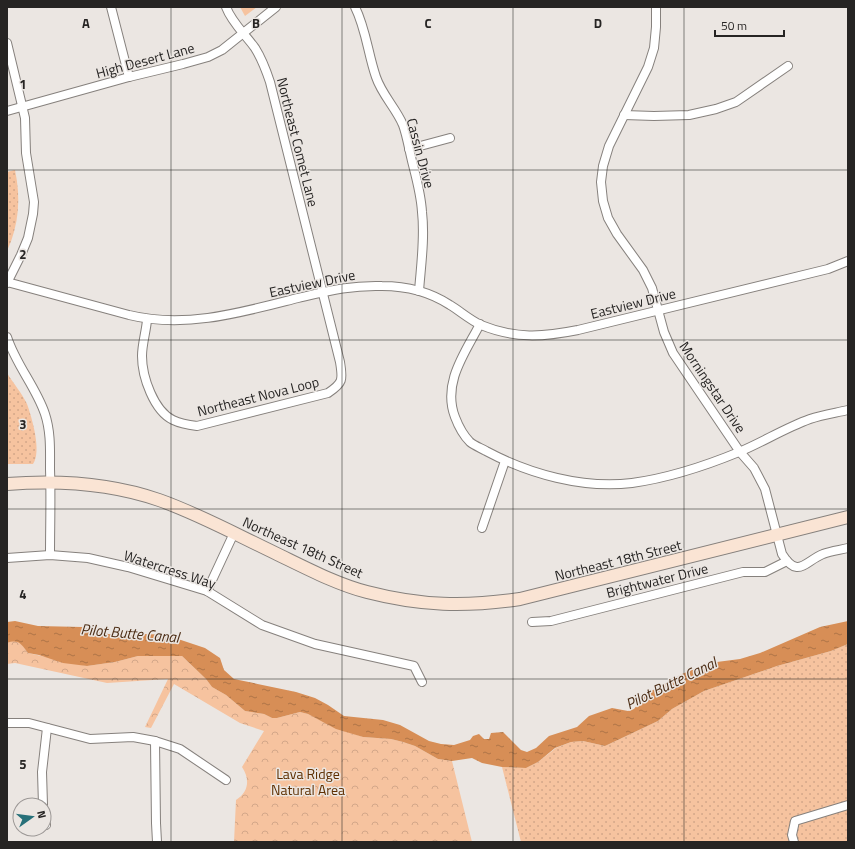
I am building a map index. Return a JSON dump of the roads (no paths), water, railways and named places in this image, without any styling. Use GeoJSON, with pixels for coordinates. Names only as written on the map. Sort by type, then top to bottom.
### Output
{"type":"FeatureCollection","features":[{"type":"Feature","properties":{"kind":"main road","name":"Northeast 18th Street"},"geometry":{"type":"LineString","coordinates":[[7,484],[50,482],[103,486],[132,492],[160,500],[322,575],[365,592],[418,602],[460,605],[520,599],[848,517]]}},
{"type":"Feature","properties":{"kind":"street"},"geometry":{"type":"LineString","coordinates":[[112,7],[129,77]]}},
{"type":"Feature","properties":{"kind":"street","name":"Northeast Comet Lane"},"geometry":{"type":"LineString","coordinates":[[226,7],[232,20],[263,62],[270,82],[322,292]]}},
{"type":"Feature","properties":{"kind":"street","name":"High Desert Lane"},"geometry":{"type":"LineString","coordinates":[[7,111],[208,57],[222,50],[276,7]]}},
{"type":"Feature","properties":{"kind":"street","name":"Cassin Drive"},"geometry":{"type":"LineString","coordinates":[[355,7],[359,14],[376,76],[382,92],[394,108],[403,125],[409,149],[422,212],[419,291]]}},
{"type":"Feature","properties":{"kind":"street","name":"Morningstar Drive"},"geometry":{"type":"LineString","coordinates":[[656,7],[654,48],[648,67],[609,146],[602,166],[601,182],[603,201],[608,218],[617,234],[643,270],[652,288],[657,310],[672,354],[740,452],[754,468],[765,489],[778,535]]}},
{"type":"Feature","properties":{"kind":"street"},"geometry":{"type":"LineString","coordinates":[[7,43],[25,118],[26,153],[34,202],[28,238],[7,282]]}},
{"type":"Feature","properties":{"kind":"street"},"geometry":{"type":"LineString","coordinates":[[624,115],[654,116],[689,114],[716,109],[736,102],[788,66]]}},
{"type":"Feature","properties":{"kind":"street"},"geometry":{"type":"LineString","coordinates":[[409,149],[450,138]]}},
{"type":"Feature","properties":{"kind":"street","name":"Eastview Drive"},"geometry":{"type":"LineString","coordinates":[[7,282],[147,320],[206,319],[226,316],[344,287],[384,286],[419,291],[438,298],[480,324],[503,332],[532,337],[558,334],[828,269],[848,261]]}},
{"type":"Feature","properties":{"kind":"street","name":"Northeast Nova Loop"},"geometry":{"type":"LineString","coordinates":[[147,320],[142,356],[143,368],[155,403],[163,413],[172,420],[197,426],[328,393],[338,386],[343,376],[322,292]]}},
{"type":"Feature","properties":{"kind":"street"},"geometry":{"type":"LineString","coordinates":[[480,324],[458,366],[451,385],[451,407],[458,426],[471,442],[505,461],[554,477],[606,484],[632,483],[662,477],[702,466],[740,452],[810,419],[848,410]]}},
{"type":"Feature","properties":{"kind":"street"},"geometry":{"type":"LineString","coordinates":[[7,337],[18,362],[38,397],[46,416],[50,440],[50,555]]}},
{"type":"Feature","properties":{"kind":"street"},"geometry":{"type":"LineString","coordinates":[[482,528],[505,461]]}},
{"type":"Feature","properties":{"kind":"street"},"geometry":{"type":"LineString","coordinates":[[207,591],[234,533]]}},
{"type":"Feature","properties":{"kind":"street"},"geometry":{"type":"LineString","coordinates":[[778,535],[782,554],[791,565],[796,567],[802,566],[823,555],[848,548]]}},
{"type":"Feature","properties":{"kind":"street","name":"Watercress Way"},"geometry":{"type":"LineString","coordinates":[[7,558],[50,555],[88,558],[128,567],[207,591],[262,625],[315,644],[414,666],[422,682]]}},
{"type":"Feature","properties":{"kind":"street","name":"Brightwater Drive"},"geometry":{"type":"LineString","coordinates":[[532,622],[551,620],[743,572],[765,572],[787,561]]}},
{"type":"Feature","properties":{"kind":"street"},"geometry":{"type":"LineString","coordinates":[[7,723],[28,723],[90,738],[133,737],[155,741],[180,750],[226,780]]}},
{"type":"Feature","properties":{"kind":"street"},"geometry":{"type":"LineString","coordinates":[[43,797],[42,772],[47,728]]}},
{"type":"Feature","properties":{"kind":"street"},"geometry":{"type":"LineString","coordinates":[[155,741],[157,842]]}},
{"type":"Feature","properties":{"kind":"street"},"geometry":{"type":"LineString","coordinates":[[794,842],[792,835],[795,821],[848,805]]}},
{"type":"Feature","properties":{"kind":"water","name":"Pilot Butte Canal"},"geometry":{"type":"Polygon","coordinates":[[[15,621],[38,626],[82,627],[101,633],[123,636],[147,634],[166,635],[205,648],[220,658],[224,670],[234,679],[296,692],[315,698],[344,716],[383,720],[400,725],[429,741],[441,744],[454,745],[470,740],[473,736],[479,734],[484,739],[489,739],[491,733],[503,732],[521,750],[527,752],[536,748],[549,736],[577,727],[589,716],[612,708],[628,711],[634,709],[646,694],[682,674],[709,663],[740,659],[760,653],[820,627],[848,621],[848,644],[831,651],[777,666],[704,691],[672,709],[658,721],[605,746],[583,741],[571,742],[555,748],[538,762],[526,768],[502,767],[482,763],[472,758],[452,761],[438,759],[415,746],[391,739],[363,737],[336,729],[308,714],[300,712],[272,718],[264,714],[245,711],[226,695],[212,687],[206,679],[182,656],[138,656],[115,662],[87,666],[63,663],[28,653],[17,642],[7,643],[7,622],[15,621]]]}},
{"type":"Feature","properties":{"kind":"park label","name":"Lava Ridge Natural Area"},"geometry":{"type":"Point","coordinates":[308,782]}}]}
